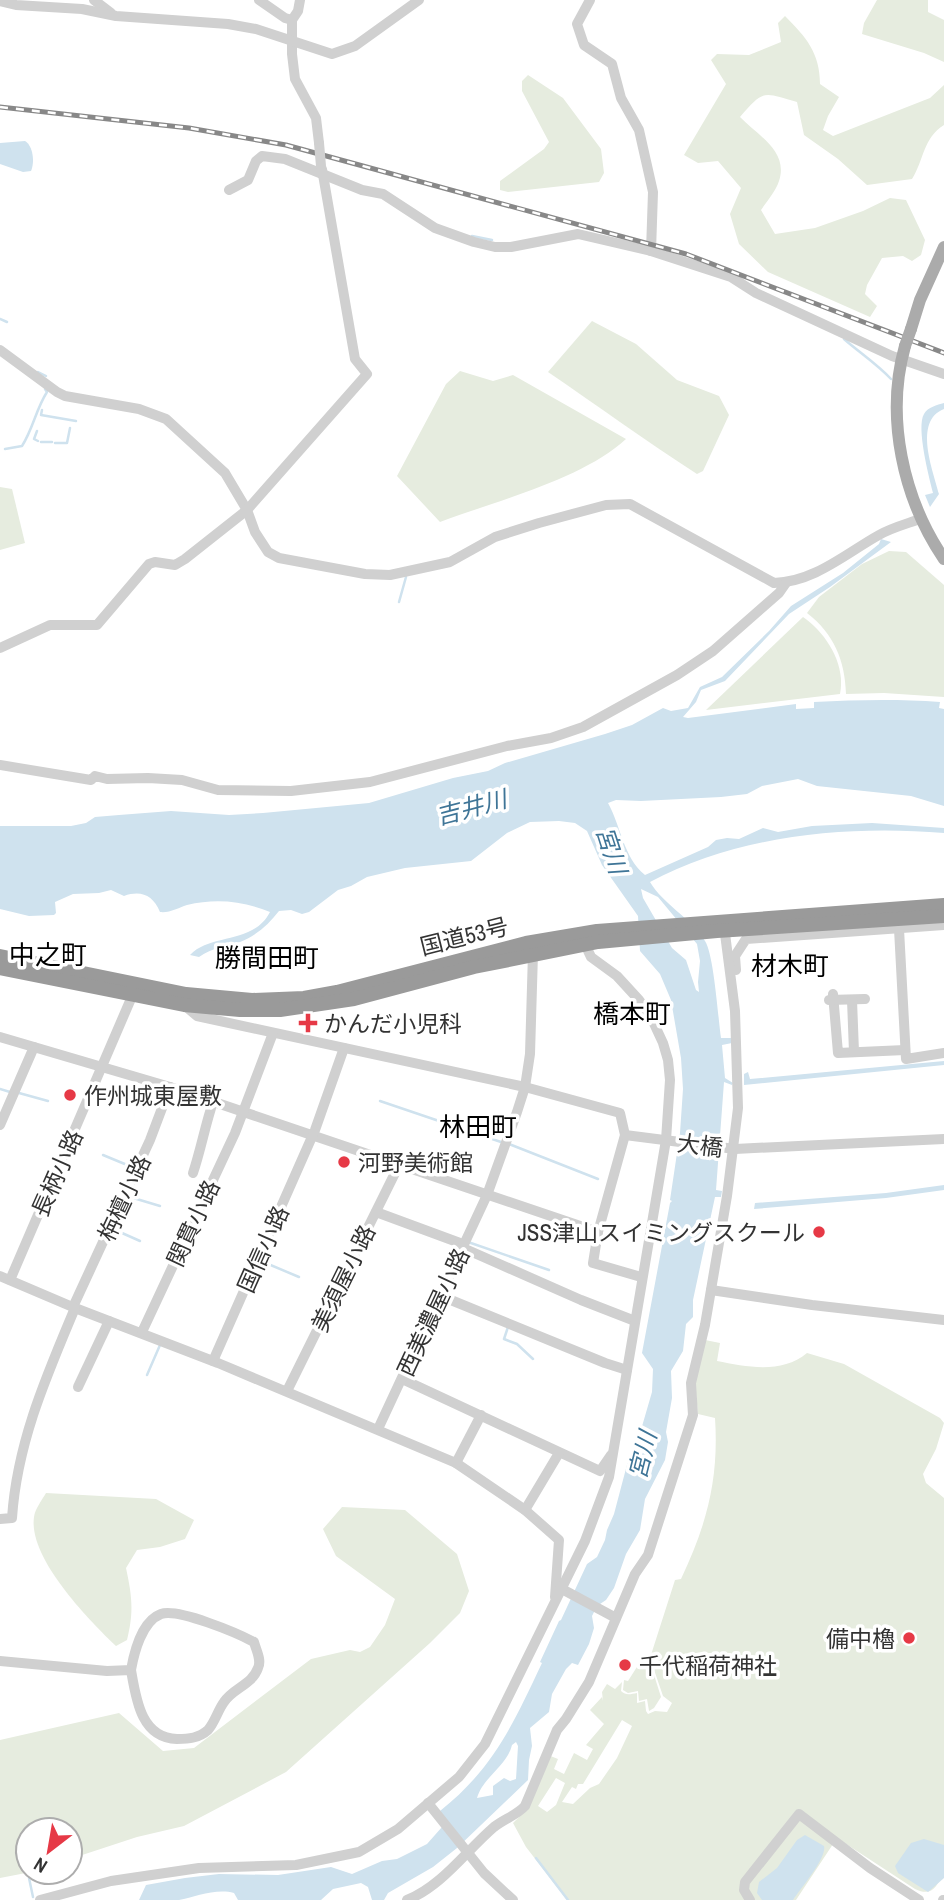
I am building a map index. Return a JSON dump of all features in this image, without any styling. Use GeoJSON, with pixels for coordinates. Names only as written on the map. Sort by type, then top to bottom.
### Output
{"type":"FeatureCollection","features":[{"type":"Feature","properties":{"kind":"highway","name":"国道53号"},"geometry":{"type":"LineString","coordinates":[[0,956],[199,996],[252,1000],[291,998],[337,992],[472,956],[590,938],[944,905]]}},
{"type":"Feature","properties":{"kind":"highway","name":"国道53号"},"geometry":{"type":"LineString","coordinates":[[720,926],[944,916]]}},
{"type":"Feature","properties":{"kind":"highway","name":"国道53号"},"geometry":{"type":"LineString","coordinates":[[0,968],[184,1005],[280,1010],[329,1004],[590,938]]}},
{"type":"Feature","properties":{"kind":"main road"},"geometry":{"type":"LineString","coordinates":[[944,247],[920,300],[901,360],[897,418],[905,473],[920,519],[944,559]]}},
{"type":"Feature","properties":{"kind":"street"},"geometry":{"type":"LineString","coordinates":[[94,0],[116,16]]}},
{"type":"Feature","properties":{"kind":"street"},"geometry":{"type":"LineString","coordinates":[[259,0],[292,20]]}},
{"type":"Feature","properties":{"kind":"street"},"geometry":{"type":"LineString","coordinates":[[0,648],[50,625],[97,625],[143,568],[155,562],[175,565],[247,510],[367,374],[355,359],[322,169],[316,118],[295,79],[292,20],[298,11],[300,0]]}},
{"type":"Feature","properties":{"kind":"street"},"geometry":{"type":"LineString","coordinates":[[0,1],[16,5],[82,9],[116,16],[228,24],[256,29],[332,54],[355,46],[419,0]]}},
{"type":"Feature","properties":{"kind":"street"},"geometry":{"type":"LineString","coordinates":[[590,0],[577,24],[584,45],[612,64],[621,98],[639,131],[653,192],[651,251]]}},
{"type":"Feature","properties":{"kind":"street"},"geometry":{"type":"LineString","coordinates":[[229,190],[248,180],[256,161],[262,156],[285,159],[322,169],[362,190],[383,194],[435,228],[474,242],[495,247],[511,247],[578,234],[651,251],[730,277],[756,293],[901,360],[944,374]]}},
{"type":"Feature","properties":{"kind":"street"},"geometry":{"type":"LineString","coordinates":[[0,350],[65,396],[139,409],[166,419],[225,473],[247,510],[255,532],[268,552],[279,558],[390,575],[450,562],[495,537],[539,523],[606,505],[630,505],[766,579],[774,583],[786,583],[829,567],[880,534],[920,519]]}},
{"type":"Feature","properties":{"kind":"street"},"geometry":{"type":"LineString","coordinates":[[0,765],[91,780],[95,776],[107,779],[182,780],[227,791],[291,792],[393,777],[507,746],[551,738],[583,727],[659,687],[713,651],[779,593],[786,583]]}},
{"type":"Feature","properties":{"kind":"street"},"geometry":{"type":"LineString","coordinates":[[407,1900],[435,1882],[495,1826],[519,1813],[525,1805],[556,1730],[589,1682],[615,1617],[635,1574],[648,1555],[693,1415],[691,1383],[711,1290],[734,1149],[738,1108],[735,956],[746,939],[944,925]]}},
{"type":"Feature","properties":{"kind":"street"},"geometry":{"type":"LineString","coordinates":[[720,926],[735,1011]]}},
{"type":"Feature","properties":{"kind":"street"},"geometry":{"type":"LineString","coordinates":[[899,929],[906,1059],[944,1054]]}},
{"type":"Feature","properties":{"kind":"street"},"geometry":{"type":"LineString","coordinates":[[40,1900],[111,1881],[199,1868],[296,1865],[359,1852],[398,1829],[430,1805],[459,1777],[485,1744],[585,1541],[609,1477],[666,1140],[670,1080],[668,1060],[657,1030],[650,1015],[629,988],[591,957],[590,938]]}},
{"type":"Feature","properties":{"kind":"street","name":"西美濃屋小路"},"geometry":{"type":"LineString","coordinates":[[378,1429],[487,1195],[525,1087],[530,1054],[533,953]]}},
{"type":"Feature","properties":{"kind":"street","name":"長柄小路"},"geometry":{"type":"LineString","coordinates":[[5,1278],[103,1067],[133,994]]}},
{"type":"Feature","properties":{"kind":"street"},"geometry":{"type":"LineString","coordinates":[[865,999],[832,998],[838,1053],[905,1049]]}},
{"type":"Feature","properties":{"kind":"street"},"geometry":{"type":"LineString","coordinates":[[852,1000],[854,1052]]}},
{"type":"Feature","properties":{"kind":"street"},"geometry":{"type":"LineString","coordinates":[[184,1005],[197,1016],[525,1087],[620,1113],[625,1135],[598,1232],[593,1263],[641,1277]]}},
{"type":"Feature","properties":{"kind":"street","name":"関貫小路"},"geometry":{"type":"LineString","coordinates":[[142,1332],[243,1112],[272,1033]]}},
{"type":"Feature","properties":{"kind":"street"},"geometry":{"type":"LineString","coordinates":[[0,1037],[170,1087],[598,1232]]}},
{"type":"Feature","properties":{"kind":"street"},"geometry":{"type":"LineString","coordinates":[[0,1125],[34,1047]]}},
{"type":"Feature","properties":{"kind":"street","name":"国信小路"},"geometry":{"type":"LineString","coordinates":[[214,1361],[312,1136],[344,1048]]}},
{"type":"Feature","properties":{"kind":"street","name":"栴檀小路"},"geometry":{"type":"LineString","coordinates":[[0,1519],[12,1518],[14,1490],[31,1416],[74,1308],[150,1140],[170,1087]]}},
{"type":"Feature","properties":{"kind":"street"},"geometry":{"type":"LineString","coordinates":[[193,1173],[203,1144],[202,1133],[214,1102]]}},
{"type":"Feature","properties":{"kind":"street","name":"大橋"},"geometry":{"type":"LineString","coordinates":[[625,1135],[734,1149],[944,1139]]}},
{"type":"Feature","properties":{"kind":"street","name":"美須屋小路"},"geometry":{"type":"LineString","coordinates":[[287,1391],[398,1165]]}},
{"type":"Feature","properties":{"kind":"street"},"geometry":{"type":"LineString","coordinates":[[376,1212],[460,1243],[463,1248],[635,1321]]}},
{"type":"Feature","properties":{"kind":"street"},"geometry":{"type":"LineString","coordinates":[[5,1278],[74,1308],[214,1361],[456,1463],[525,1510],[559,1540],[554,1591],[615,1617]]}},
{"type":"Feature","properties":{"kind":"street"},"geometry":{"type":"LineString","coordinates":[[711,1290],[944,1320]]}},
{"type":"Feature","properties":{"kind":"street"},"geometry":{"type":"LineString","coordinates":[[441,1296],[626,1370]]}},
{"type":"Feature","properties":{"kind":"street"},"geometry":{"type":"LineString","coordinates":[[78,1387],[109,1321]]}},
{"type":"Feature","properties":{"kind":"street"},"geometry":{"type":"LineString","coordinates":[[402,1378],[600,1471],[612,1453]]}},
{"type":"Feature","properties":{"kind":"street"},"geometry":{"type":"LineString","coordinates":[[456,1463],[481,1415]]}},
{"type":"Feature","properties":{"kind":"street"},"geometry":{"type":"LineString","coordinates":[[525,1510],[559,1453]]}},
{"type":"Feature","properties":{"kind":"street"},"geometry":{"type":"LineString","coordinates":[[171,1613],[231,1630],[254,1642],[260,1663],[258,1671],[248,1683],[224,1701],[209,1728],[191,1739],[171,1739],[154,1733],[136,1701],[131,1670],[135,1651],[149,1622],[161,1614],[171,1613]]}},
{"type":"Feature","properties":{"kind":"street"},"geometry":{"type":"LineString","coordinates":[[0,1661],[107,1671],[131,1670]]}},
{"type":"Feature","properties":{"kind":"street"},"geometry":{"type":"LineString","coordinates":[[430,1805],[468,1853],[513,1900]]}},
{"type":"Feature","properties":{"kind":"street"},"geometry":{"type":"LineString","coordinates":[[750,1900],[744,1890],[745,1882],[799,1814],[870,1868],[919,1900]]}},
{"type":"Feature","properties":{"kind":"shaded area"},"geometry":{"type":"Polygon","coordinates":[[[877,0],[928,0],[928,12],[944,20],[944,62],[862,34],[864,23],[877,0]]]}},
{"type":"Feature","properties":{"kind":"shaded area"},"geometry":{"type":"Polygon","coordinates":[[[785,16],[810,46],[817,63],[820,84],[839,97],[823,130],[833,136],[930,98],[944,85],[944,125],[932,136],[912,179],[867,185],[838,159],[804,135],[797,102],[765,95],[754,101],[740,117],[770,144],[780,161],[778,185],[761,210],[775,234],[815,228],[890,198],[906,200],[925,240],[921,255],[912,261],[903,256],[882,258],[865,294],[877,306],[870,317],[768,272],[739,244],[730,214],[741,188],[718,161],[698,163],[684,155],[726,84],[711,60],[717,54],[749,55],[781,42],[778,23],[785,16]]]}},
{"type":"Feature","properties":{"kind":"shaded area"},"geometry":{"type":"Polygon","coordinates":[[[528,75],[563,98],[601,149],[604,173],[599,182],[508,192],[500,190],[500,181],[544,149],[549,142],[522,91],[522,81],[528,75]]]}},
{"type":"Feature","properties":{"kind":"shaded area"},"geometry":{"type":"Polygon","coordinates":[[[592,321],[636,344],[677,380],[719,396],[729,415],[703,471],[697,474],[548,372],[592,321]]]}},
{"type":"Feature","properties":{"kind":"shaded area"},"geometry":{"type":"Polygon","coordinates":[[[460,371],[493,381],[513,375],[626,439],[587,466],[563,477],[440,522],[397,476],[446,384],[460,371]]]}},
{"type":"Feature","properties":{"kind":"shaded area"},"geometry":{"type":"Polygon","coordinates":[[[0,487],[12,489],[25,543],[0,550],[0,487]]]}},
{"type":"Feature","properties":{"kind":"shaded area"},"geometry":{"type":"Polygon","coordinates":[[[889,551],[906,552],[944,585],[944,697],[884,693],[846,694],[843,670],[836,649],[824,630],[807,613],[819,597],[862,564],[889,551]]]}},
{"type":"Feature","properties":{"kind":"shaded area"},"geometry":{"type":"Polygon","coordinates":[[[803,617],[819,632],[832,650],[840,672],[840,694],[706,710],[803,617]]]}},
{"type":"Feature","properties":{"kind":"shaded area"},"geometry":{"type":"Polygon","coordinates":[[[705,1340],[720,1343],[717,1361],[740,1365],[764,1367],[787,1364],[807,1353],[844,1364],[940,1418],[944,1423],[936,1449],[923,1474],[926,1483],[944,1498],[944,1873],[930,1891],[915,1889],[837,1838],[796,1900],[567,1900],[526,1847],[513,1823],[527,1809],[548,1755],[558,1759],[554,1769],[564,1774],[574,1753],[587,1760],[593,1749],[586,1745],[604,1724],[590,1710],[602,1697],[603,1701],[602,1692],[607,1684],[615,1689],[622,1682],[621,1691],[627,1694],[637,1693],[637,1703],[645,1701],[648,1714],[655,1711],[667,1712],[672,1703],[663,1696],[650,1658],[675,1580],[681,1579],[698,1539],[709,1501],[715,1461],[715,1418],[698,1414],[695,1383],[705,1340]],[[622,1720],[583,1784],[578,1784],[576,1789],[572,1787],[562,1802],[573,1804],[590,1788],[599,1784],[617,1758],[632,1726],[622,1720]],[[556,1778],[538,1806],[547,1812],[556,1805],[565,1783],[556,1778]]]}},
{"type":"Feature","properties":{"kind":"shaded area"},"geometry":{"type":"Polygon","coordinates":[[[46,1493],[156,1499],[194,1520],[185,1539],[160,1547],[137,1550],[126,1568],[131,1604],[127,1640],[116,1646],[77,1605],[40,1551],[34,1517],[46,1493]]]}},
{"type":"Feature","properties":{"kind":"shaded area"},"geometry":{"type":"Polygon","coordinates":[[[342,1507],[405,1510],[457,1554],[469,1591],[460,1613],[286,1772],[184,1826],[137,1837],[84,1854],[84,1816],[14,1816],[14,1875],[0,1878],[0,1740],[119,1713],[163,1751],[194,1748],[311,1659],[350,1650],[360,1652],[370,1647],[385,1625],[395,1599],[336,1556],[323,1529],[342,1507]]]}},
{"type":"Feature","properties":{"kind":"shaded area"},"geometry":{"type":"Polygon","coordinates":[[[642,1659],[649,1659],[661,1697],[649,1711],[647,1699],[639,1701],[638,1691],[628,1693],[623,1690],[624,1680],[628,1681],[642,1659]]]}},
{"type":"Feature","properties":{"kind":"water"},"geometry":{"type":"Polygon","coordinates":[[[25,141],[32,154],[31,171],[23,172],[0,164],[0,143],[25,141]]]}},
{"type":"Feature","properties":{"kind":"water"},"geometry":{"type":"Polygon","coordinates":[[[944,403],[944,409],[935,415],[929,424],[927,435],[939,494],[930,507],[925,495],[933,493],[924,452],[922,420],[928,410],[944,403]]]}},
{"type":"Feature","properties":{"kind":"water"},"geometry":{"type":"Polygon","coordinates":[[[881,539],[891,542],[789,614],[725,681],[701,690],[696,702],[683,717],[796,704],[796,709],[814,708],[814,702],[940,702],[939,708],[944,709],[944,806],[911,796],[817,786],[798,779],[762,786],[747,794],[641,801],[616,800],[608,803],[627,850],[645,875],[708,847],[716,840],[739,839],[763,828],[778,832],[812,826],[872,823],[944,828],[944,833],[869,831],[793,837],[719,853],[650,882],[705,941],[713,973],[721,1038],[732,1038],[732,1043],[722,1045],[725,1078],[733,1083],[724,1082],[716,1190],[722,1191],[721,1197],[715,1197],[693,1300],[693,1317],[686,1324],[683,1351],[671,1371],[672,1398],[666,1432],[668,1442],[665,1460],[645,1499],[640,1530],[626,1554],[614,1588],[606,1600],[597,1606],[592,1616],[594,1628],[589,1644],[578,1665],[572,1663],[566,1669],[552,1694],[549,1712],[530,1728],[532,1746],[528,1780],[457,1848],[433,1867],[388,1893],[384,1900],[372,1900],[368,1887],[361,1883],[333,1889],[321,1900],[238,1900],[234,1893],[220,1892],[179,1900],[139,1900],[146,1885],[185,1878],[219,1874],[278,1875],[331,1867],[352,1874],[382,1861],[397,1859],[427,1844],[442,1827],[440,1811],[475,1778],[500,1744],[532,1685],[542,1663],[540,1662],[587,1564],[597,1557],[605,1540],[652,1392],[653,1369],[642,1353],[672,1201],[683,1089],[681,1058],[671,1000],[660,974],[640,951],[638,916],[602,865],[587,831],[575,823],[530,822],[507,833],[471,861],[405,868],[367,877],[338,890],[309,912],[302,914],[291,910],[279,911],[251,936],[199,957],[190,955],[209,944],[253,930],[270,912],[250,905],[219,901],[160,912],[154,901],[146,895],[124,896],[111,890],[73,894],[55,902],[54,915],[29,916],[0,909],[0,826],[71,826],[86,823],[95,817],[119,815],[171,811],[229,815],[369,803],[453,778],[488,771],[505,763],[605,734],[632,725],[663,708],[671,711],[688,708],[700,687],[722,677],[791,606],[843,573],[879,544],[881,539]],[[641,889],[643,898],[672,948],[686,960],[699,992],[700,961],[697,944],[658,897],[641,889]],[[516,1742],[484,1784],[477,1798],[493,1795],[493,1786],[504,1778],[510,1781],[516,1779],[516,1742]]]}},
{"type":"Feature","properties":{"kind":"water"},"geometry":{"type":"Polygon","coordinates":[[[944,1061],[944,1065],[744,1085],[744,1074],[748,1072],[750,1079],[944,1061]]]}},
{"type":"Feature","properties":{"kind":"water"},"geometry":{"type":"Polygon","coordinates":[[[944,1185],[944,1190],[886,1198],[754,1209],[755,1203],[886,1193],[944,1185]]]}},
{"type":"Feature","properties":{"kind":"water"},"geometry":{"type":"Polygon","coordinates":[[[805,1835],[824,1846],[822,1858],[813,1873],[793,1900],[762,1900],[757,1893],[759,1882],[777,1868],[797,1840],[805,1835]]]}},
{"type":"Feature","properties":{"kind":"water"},"geometry":{"type":"Polygon","coordinates":[[[924,1839],[944,1845],[944,1878],[928,1892],[898,1873],[895,1866],[911,1843],[924,1839]]]}},
{"type":"Feature","properties":{"kind":"waterway"},"geometry":{"type":"LineString","coordinates":[[472,236],[492,240]]}},
{"type":"Feature","properties":{"kind":"waterway"},"geometry":{"type":"LineString","coordinates":[[0,319],[7,322]]}},
{"type":"Feature","properties":{"kind":"waterway"},"geometry":{"type":"LineString","coordinates":[[844,339],[891,379]]}},
{"type":"Feature","properties":{"kind":"waterway"},"geometry":{"type":"LineString","coordinates":[[38,372],[46,376]]}},
{"type":"Feature","properties":{"kind":"waterway"},"geometry":{"type":"LineString","coordinates":[[5,449],[22,446],[47,392],[45,389]]}},
{"type":"Feature","properties":{"kind":"waterway"},"geometry":{"type":"LineString","coordinates":[[42,410],[41,415],[76,421]]}},
{"type":"Feature","properties":{"kind":"waterway"},"geometry":{"type":"LineString","coordinates":[[55,443],[67,443],[70,428]]}},
{"type":"Feature","properties":{"kind":"waterway"},"geometry":{"type":"LineString","coordinates":[[37,431],[34,439],[38,441]]}},
{"type":"Feature","properties":{"kind":"waterway"},"geometry":{"type":"LineString","coordinates":[[41,442],[52,442]]}},
{"type":"Feature","properties":{"kind":"waterway"},"geometry":{"type":"LineString","coordinates":[[399,602],[406,577]]}},
{"type":"Feature","properties":{"kind":"waterway"},"geometry":{"type":"LineString","coordinates":[[0,1089],[10,1092]]}},
{"type":"Feature","properties":{"kind":"waterway"},"geometry":{"type":"LineString","coordinates":[[19,1093],[48,1101]]}},
{"type":"Feature","properties":{"kind":"waterway"},"geometry":{"type":"LineString","coordinates":[[380,1101],[501,1142]]}},
{"type":"Feature","properties":{"kind":"waterway"},"geometry":{"type":"LineString","coordinates":[[509,1144],[598,1179]]}},
{"type":"Feature","properties":{"kind":"waterway"},"geometry":{"type":"LineString","coordinates":[[103,1155],[132,1167]]}},
{"type":"Feature","properties":{"kind":"waterway"},"geometry":{"type":"LineString","coordinates":[[130,1197],[160,1206]]}},
{"type":"Feature","properties":{"kind":"waterway"},"geometry":{"type":"LineString","coordinates":[[113,1229],[140,1241]]}},
{"type":"Feature","properties":{"kind":"waterway"},"geometry":{"type":"LineString","coordinates":[[468,1242],[549,1270]]}},
{"type":"Feature","properties":{"kind":"waterway"},"geometry":{"type":"LineString","coordinates":[[261,1261],[299,1277]]}},
{"type":"Feature","properties":{"kind":"waterway"},"geometry":{"type":"LineString","coordinates":[[508,1327],[504,1339],[517,1344],[533,1359]]}},
{"type":"Feature","properties":{"kind":"waterway"},"geometry":{"type":"LineString","coordinates":[[147,1375],[160,1345]]}},
{"type":"Feature","properties":{"kind":"waterway"},"geometry":{"type":"LineString","coordinates":[[536,1858],[568,1900]]}},
{"type":"Feature","properties":{"kind":"waterway"},"geometry":{"type":"LineString","coordinates":[[31,1886],[33,1897]]}},
{"type":"Feature","properties":{"kind":"railway"},"geometry":{"type":"LineString","coordinates":[[0,107],[189,128],[286,145],[686,254],[944,353]]}},
{"type":"Feature","properties":{"kind":"place","name":"かんだ小児科"},"geometry":{"type":"Point","coordinates":[308,1023]}},
{"type":"Feature","properties":{"kind":"place","name":"作州城東屋敷"},"geometry":{"type":"Point","coordinates":[70,1095]}},
{"type":"Feature","properties":{"kind":"place","name":"河野美術館"},"geometry":{"type":"Point","coordinates":[344,1162]}},
{"type":"Feature","properties":{"kind":"place","name":"JSS津山スイミングスクール"},"geometry":{"type":"Point","coordinates":[819,1232]}},
{"type":"Feature","properties":{"kind":"place","name":"備中櫓"},"geometry":{"type":"Point","coordinates":[909,1638]}},
{"type":"Feature","properties":{"kind":"place","name":"千代稲荷神社"},"geometry":{"type":"Point","coordinates":[625,1665]}},
{"type":"Feature","properties":{"kind":"district","name":"中之町"},"geometry":{"type":"Point","coordinates":[48,954]}},
{"type":"Feature","properties":{"kind":"district","name":"勝間田町"},"geometry":{"type":"Point","coordinates":[267,957]}},
{"type":"Feature","properties":{"kind":"district","name":"材木町"},"geometry":{"type":"Point","coordinates":[790,965]}},
{"type":"Feature","properties":{"kind":"district","name":"橋本町"},"geometry":{"type":"Point","coordinates":[632,1013]}},
{"type":"Feature","properties":{"kind":"district","name":"林田町"},"geometry":{"type":"Point","coordinates":[478,1126]}},
{"type":"Feature","properties":{"kind":"water label","name":"吉井川"},"geometry":{"type":"Point","coordinates":[471,807]}},
{"type":"Feature","properties":{"kind":"water label","name":"宮川"},"geometry":{"type":"Point","coordinates":[612,850]}},
{"type":"Feature","properties":{"kind":"water label","name":"宮川"},"geometry":{"type":"Point","coordinates":[642,1455]}}]}
